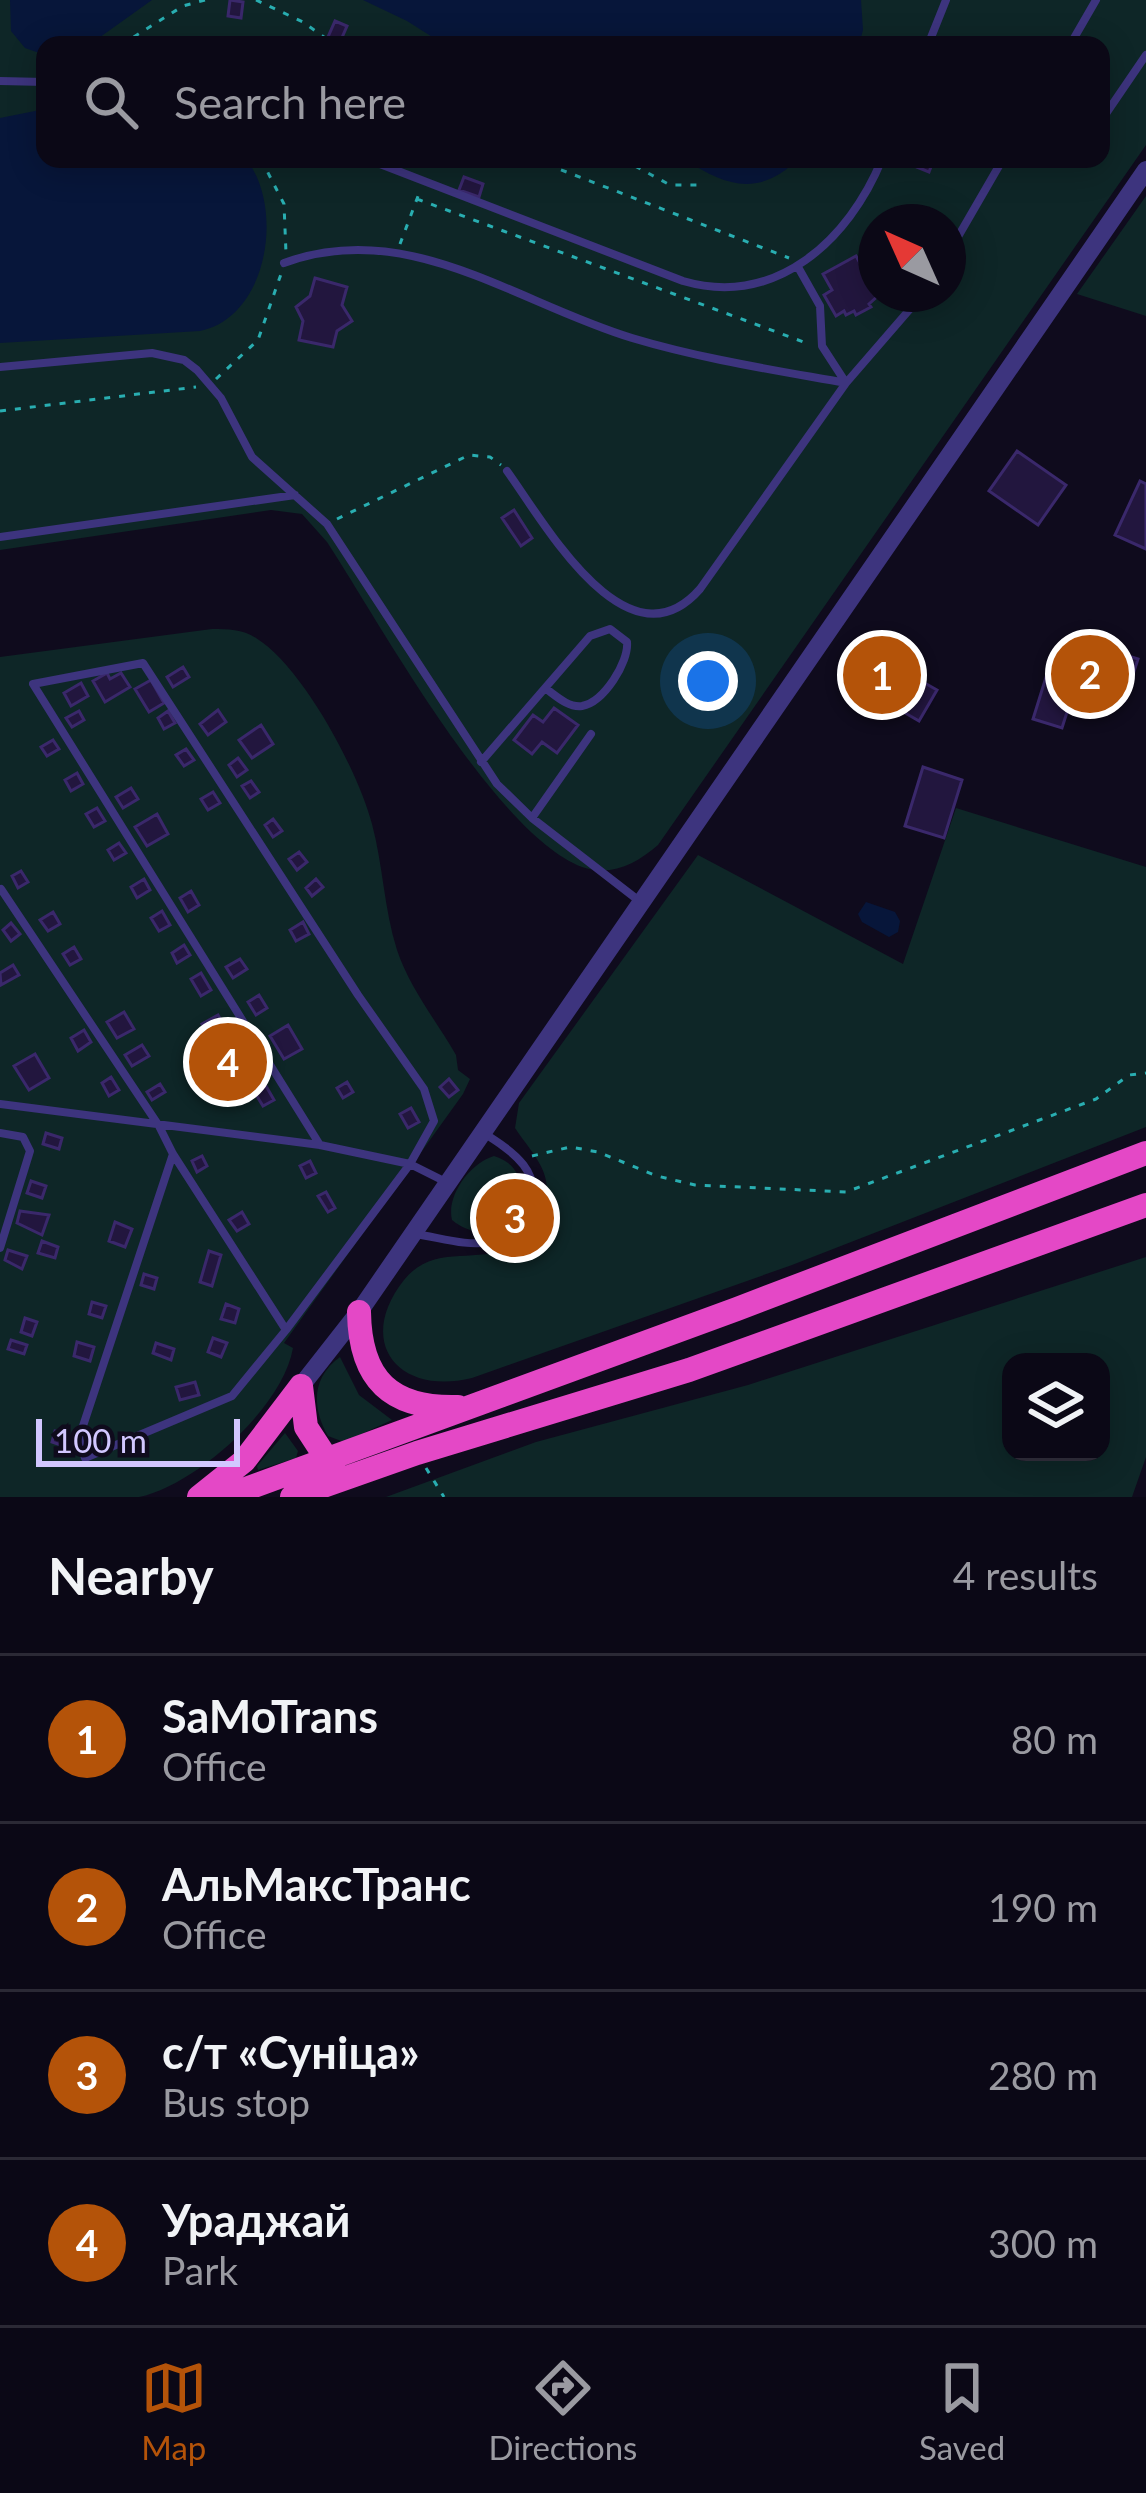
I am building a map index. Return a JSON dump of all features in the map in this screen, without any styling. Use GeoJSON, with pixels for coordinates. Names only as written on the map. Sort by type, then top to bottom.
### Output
{"type":"FeatureCollection","features":[{"type":"Feature","properties":{"kind":"highway"},"geometry":{"type":"LineString","coordinates":[[292,1497],[334,1470],[478,1406],[1146,1153]]}},
{"type":"Feature","properties":{"kind":"highway"},"geometry":{"type":"LineString","coordinates":[[224,1497],[417,1453],[689,1370],[1146,1205]]}},
{"type":"Feature","properties":{"kind":"highway"},"geometry":{"type":"LineString","coordinates":[[359,1312],[361,1341],[372,1373],[397,1398],[432,1407],[478,1406]]}},
{"type":"Feature","properties":{"kind":"highway"},"geometry":{"type":"LineString","coordinates":[[301,1386],[302,1415],[334,1470]]}},
{"type":"Feature","properties":{"kind":"highway"},"geometry":{"type":"LineString","coordinates":[[199,1497],[244,1461],[301,1386]]}},
{"type":"Feature","properties":{"kind":"street"},"geometry":{"type":"LineString","coordinates":[[301,1386],[359,1312],[1146,170]]}},
{"type":"Feature","properties":{"kind":"lane"},"geometry":{"type":"LineString","coordinates":[[1075,36],[1096,0]]}},
{"type":"Feature","properties":{"kind":"lane"},"geometry":{"type":"LineString","coordinates":[[931,36],[945,1]]}},
{"type":"Feature","properties":{"kind":"lane"},"geometry":{"type":"LineString","coordinates":[[1110,108],[1146,55]]}},
{"type":"Feature","properties":{"kind":"lane"},"geometry":{"type":"LineString","coordinates":[[0,82],[36,82]]}},
{"type":"Feature","properties":{"kind":"lane"},"geometry":{"type":"LineString","coordinates":[[390,168],[697,285],[726,287],[757,283],[798,267],[834,238],[855,212],[877,168]]}},
{"type":"Feature","properties":{"kind":"lane"},"geometry":{"type":"LineString","coordinates":[[966,223],[998,168]]}},
{"type":"Feature","properties":{"kind":"lane"},"geometry":{"type":"LineString","coordinates":[[284,263],[351,247],[398,251],[666,348],[846,383]]}},
{"type":"Feature","properties":{"kind":"lane"},"geometry":{"type":"LineString","coordinates":[[798,267],[820,306],[823,346],[846,383]]}},
{"type":"Feature","properties":{"kind":"lane"},"geometry":{"type":"LineString","coordinates":[[507,471],[572,561],[598,588],[637,612],[665,614],[679,609],[700,589],[846,383],[907,312]]}},
{"type":"Feature","properties":{"kind":"lane"},"geometry":{"type":"LineString","coordinates":[[0,367],[152,353],[184,360],[211,382],[252,457],[327,524],[506,795],[640,901]]}},
{"type":"Feature","properties":{"kind":"lane"},"geometry":{"type":"LineString","coordinates":[[0,537],[298,495]]}},
{"type":"Feature","properties":{"kind":"lane"},"geometry":{"type":"LineString","coordinates":[[481,762],[545,688],[596,632],[610,629],[627,642],[624,663],[601,694],[586,705],[573,706],[545,688]]}},
{"type":"Feature","properties":{"kind":"lane"},"geometry":{"type":"LineString","coordinates":[[172,1154],[79,1438],[85,1458],[232,1396],[410,1164],[432,1131],[434,1111],[143,663],[34,684],[320,1145]]}},
{"type":"Feature","properties":{"kind":"lane"},"geometry":{"type":"LineString","coordinates":[[532,818],[591,734]]}},
{"type":"Feature","properties":{"kind":"lane"},"geometry":{"type":"LineString","coordinates":[[0,891],[159,1126],[172,1154],[286,1330]]}},
{"type":"Feature","properties":{"kind":"lane"},"geometry":{"type":"LineString","coordinates":[[0,1104],[320,1145],[410,1164],[446,1182]]}},
{"type":"Feature","properties":{"kind":"lane"},"geometry":{"type":"LineString","coordinates":[[410,1233],[482,1243],[506,1236],[523,1221],[533,1193],[529,1171],[481,1131]]}},
{"type":"Feature","properties":{"kind":"lane"},"geometry":{"type":"LineString","coordinates":[[0,1133],[23,1137],[30,1151],[0,1248]]}},
{"type":"Feature","properties":{"kind":"path"},"geometry":{"type":"LineString","coordinates":[[136,36],[183,6],[205,0]]}},
{"type":"Feature","properties":{"kind":"path"},"geometry":{"type":"LineString","coordinates":[[256,0],[322,36]]}},
{"type":"Feature","properties":{"kind":"path"},"geometry":{"type":"LineString","coordinates":[[0,413],[177,391],[211,382],[238,363],[258,340],[272,310],[288,239],[284,204],[266,168]]}},
{"type":"Feature","properties":{"kind":"path"},"geometry":{"type":"LineString","coordinates":[[557,168],[769,249],[798,267]]}},
{"type":"Feature","properties":{"kind":"path"},"geometry":{"type":"LineString","coordinates":[[639,168],[670,185],[705,184]]}},
{"type":"Feature","properties":{"kind":"path"},"geometry":{"type":"LineString","coordinates":[[398,251],[424,181]]}},
{"type":"Feature","properties":{"kind":"path"},"geometry":{"type":"LineString","coordinates":[[417,199],[784,336],[823,346]]}},
{"type":"Feature","properties":{"kind":"path"},"geometry":{"type":"LineString","coordinates":[[327,524],[469,455],[490,457],[507,471]]}},
{"type":"Feature","properties":{"kind":"path"},"geometry":{"type":"LineString","coordinates":[[521,1160],[570,1148],[598,1152],[657,1176],[695,1185],[846,1192],[1096,1100],[1129,1076],[1146,1073]]}},
{"type":"Feature","properties":{"kind":"path"},"geometry":{"type":"LineString","coordinates":[[417,1453],[444,1497]]}},
{"type":"Feature","properties":{"kind":"green space"},"geometry":{"type":"Polygon","coordinates":[[[0,0],[1146,0],[1146,145],[658,845],[641,858],[613,869],[582,867],[548,847],[513,814],[442,722],[327,542],[302,514],[271,510],[0,550],[0,0]]]}},
{"type":"Feature","properties":{"kind":"green space"},"geometry":{"type":"Polygon","coordinates":[[[1146,196],[1146,316],[1077,294],[1146,196]]]}},
{"type":"Feature","properties":{"kind":"green space"},"geometry":{"type":"Polygon","coordinates":[[[212,629],[245,633],[274,652],[326,722],[355,777],[372,824],[402,964],[456,1055],[458,1070],[470,1079],[284,1343],[293,1348],[286,1371],[234,1440],[186,1477],[139,1497],[0,1497],[0,657],[212,629]]]}},
{"type":"Feature","properties":{"kind":"green space"},"geometry":{"type":"Polygon","coordinates":[[[956,808],[1146,867],[1146,1127],[792,1265],[472,1378],[423,1379],[392,1359],[384,1343],[384,1324],[404,1280],[437,1259],[493,1253],[510,1246],[527,1233],[542,1210],[545,1176],[515,1128],[519,1103],[698,855],[903,964],[956,808]]]}},
{"type":"Feature","properties":{"kind":"green space"},"geometry":{"type":"Polygon","coordinates":[[[494,1156],[511,1166],[520,1195],[503,1223],[488,1230],[471,1230],[452,1220],[456,1191],[469,1173],[494,1156]]]}},
{"type":"Feature","properties":{"kind":"green space"},"geometry":{"type":"Polygon","coordinates":[[[1146,1257],[1146,1457],[1132,1497],[386,1497],[536,1442],[748,1385],[1146,1257]]]}},
{"type":"Feature","properties":{"kind":"green space"},"geometry":{"type":"Polygon","coordinates":[[[340,1357],[359,1395],[392,1420],[344,1442],[328,1436],[317,1404],[319,1384],[340,1357]]]}},
{"type":"Feature","properties":{"kind":"green space"},"geometry":{"type":"Polygon","coordinates":[[[285,1433],[298,1451],[296,1458],[258,1470],[257,1466],[285,1433]]]}},
{"type":"Feature","properties":{"kind":"water"},"geometry":{"type":"Polygon","coordinates":[[[10,0],[152,0],[102,36],[36,36],[36,52],[25,48],[11,31],[10,0]]]}},
{"type":"Feature","properties":{"kind":"water"},"geometry":{"type":"Polygon","coordinates":[[[363,0],[861,0],[863,30],[861,36],[431,36],[363,0]]]}},
{"type":"Feature","properties":{"kind":"water"},"geometry":{"type":"Polygon","coordinates":[[[36,111],[36,168],[251,168],[265,205],[267,231],[255,283],[241,305],[223,322],[200,331],[0,343],[0,118],[36,111]]]}},
{"type":"Feature","properties":{"kind":"water"},"geometry":{"type":"Polygon","coordinates":[[[700,168],[788,168],[756,183],[714,176],[700,168]]]}},
{"type":"Feature","properties":{"kind":"water"},"geometry":{"type":"Polygon","coordinates":[[[866,902],[895,912],[900,921],[898,932],[889,937],[862,922],[858,914],[866,902]]]}},
{"type":"Feature","properties":{"kind":"building"},"geometry":{"type":"Polygon","coordinates":[[[230,0],[243,2],[241,18],[228,16],[230,0]]]}},
{"type":"Feature","properties":{"kind":"building"},"geometry":{"type":"Polygon","coordinates":[[[335,21],[347,26],[343,36],[328,36],[335,21]]]}},
{"type":"Feature","properties":{"kind":"building"},"geometry":{"type":"Polygon","coordinates":[[[464,177],[483,184],[479,197],[459,190],[464,177]]]}},
{"type":"Feature","properties":{"kind":"building"},"geometry":{"type":"Polygon","coordinates":[[[856,256],[858,312],[862,312],[846,315],[844,311],[836,316],[824,295],[832,290],[823,274],[856,256]]]}},
{"type":"Feature","properties":{"kind":"building"},"geometry":{"type":"Polygon","coordinates":[[[315,278],[347,287],[342,305],[352,321],[337,331],[333,347],[299,340],[303,321],[296,307],[310,296],[315,278]]]}},
{"type":"Feature","properties":{"kind":"building"},"geometry":{"type":"Polygon","coordinates":[[[1017,451],[1066,485],[1038,525],[989,491],[1017,451]]]}},
{"type":"Feature","properties":{"kind":"building"},"geometry":{"type":"Polygon","coordinates":[[[1140,481],[1146,484],[1146,549],[1115,535],[1140,481]]]}},
{"type":"Feature","properties":{"kind":"building"},"geometry":{"type":"Polygon","coordinates":[[[514,510],[532,538],[521,546],[502,518],[514,510]]]}},
{"type":"Feature","properties":{"kind":"building"},"geometry":{"type":"Polygon","coordinates":[[[876,638],[908,657],[900,669],[937,690],[919,721],[850,681],[876,638]]]}},
{"type":"Feature","properties":{"kind":"building"},"geometry":{"type":"Polygon","coordinates":[[[1076,639],[1138,659],[1125,700],[1076,684],[1062,728],[1033,719],[1052,658],[1069,664],[1076,639]]]}},
{"type":"Feature","properties":{"kind":"building"},"geometry":{"type":"Polygon","coordinates":[[[183,667],[189,677],[173,687],[167,677],[183,667]]]}},
{"type":"Feature","properties":{"kind":"building"},"geometry":{"type":"Polygon","coordinates":[[[107,673],[110,679],[121,673],[130,687],[105,702],[93,681],[107,673]]]}},
{"type":"Feature","properties":{"kind":"building"},"geometry":{"type":"Polygon","coordinates":[[[151,680],[164,703],[149,712],[135,689],[151,680]]]}},
{"type":"Feature","properties":{"kind":"building"},"geometry":{"type":"Polygon","coordinates":[[[81,683],[88,696],[71,706],[64,693],[81,683]]]}},
{"type":"Feature","properties":{"kind":"building"},"geometry":{"type":"Polygon","coordinates":[[[554,708],[578,725],[557,753],[542,742],[532,754],[514,740],[533,715],[543,722],[554,708]]]}},
{"type":"Feature","properties":{"kind":"building"},"geometry":{"type":"Polygon","coordinates":[[[218,710],[226,722],[208,735],[200,724],[218,710]]]}},
{"type":"Feature","properties":{"kind":"building"},"geometry":{"type":"Polygon","coordinates":[[[79,711],[84,720],[72,727],[66,718],[79,711]]]}},
{"type":"Feature","properties":{"kind":"building"},"geometry":{"type":"Polygon","coordinates":[[[168,711],[175,723],[164,729],[158,718],[168,711]]]}},
{"type":"Feature","properties":{"kind":"building"},"geometry":{"type":"Polygon","coordinates":[[[261,725],[273,744],[252,758],[239,740],[261,725]]]}},
{"type":"Feature","properties":{"kind":"building"},"geometry":{"type":"Polygon","coordinates":[[[53,740],[59,749],[47,756],[41,747],[53,740]]]}},
{"type":"Feature","properties":{"kind":"building"},"geometry":{"type":"Polygon","coordinates":[[[186,749],[194,760],[184,766],[176,755],[186,749]]]}},
{"type":"Feature","properties":{"kind":"building"},"geometry":{"type":"Polygon","coordinates":[[[238,758],[247,770],[237,777],[229,765],[238,758]]]}},
{"type":"Feature","properties":{"kind":"building"},"geometry":{"type":"Polygon","coordinates":[[[923,767],[962,780],[944,838],[905,826],[923,767]]]}},
{"type":"Feature","properties":{"kind":"building"},"geometry":{"type":"Polygon","coordinates":[[[77,773],[83,784],[71,791],[65,780],[77,773]]]}},
{"type":"Feature","properties":{"kind":"building"},"geometry":{"type":"Polygon","coordinates":[[[251,781],[259,792],[250,798],[242,786],[251,781]]]}},
{"type":"Feature","properties":{"kind":"building"},"geometry":{"type":"Polygon","coordinates":[[[131,788],[138,799],[123,808],[116,797],[131,788]]]}},
{"type":"Feature","properties":{"kind":"building"},"geometry":{"type":"Polygon","coordinates":[[[213,792],[220,803],[208,810],[201,799],[213,792]]]}},
{"type":"Feature","properties":{"kind":"building"},"geometry":{"type":"Polygon","coordinates":[[[97,808],[105,821],[94,827],[86,814],[97,808]]]}},
{"type":"Feature","properties":{"kind":"building"},"geometry":{"type":"Polygon","coordinates":[[[157,814],[168,834],[147,846],[135,827],[157,814]]]}},
{"type":"Feature","properties":{"kind":"building"},"geometry":{"type":"Polygon","coordinates":[[[273,819],[282,831],[273,837],[265,825],[273,819]]]}},
{"type":"Feature","properties":{"kind":"building"},"geometry":{"type":"Polygon","coordinates":[[[119,843],[126,853],[114,860],[108,850],[119,843]]]}},
{"type":"Feature","properties":{"kind":"building"},"geometry":{"type":"Polygon","coordinates":[[[299,852],[307,862],[297,870],[289,859],[299,852]]]}},
{"type":"Feature","properties":{"kind":"building"},"geometry":{"type":"Polygon","coordinates":[[[21,871],[28,882],[18,888],[12,876],[21,871]]]}},
{"type":"Feature","properties":{"kind":"building"},"geometry":{"type":"Polygon","coordinates":[[[144,879],[150,890],[137,898],[131,887],[144,879]]]}},
{"type":"Feature","properties":{"kind":"building"},"geometry":{"type":"Polygon","coordinates":[[[316,879],[323,887],[312,896],[306,888],[316,879]]]}},
{"type":"Feature","properties":{"kind":"building"},"geometry":{"type":"Polygon","coordinates":[[[191,891],[199,905],[188,912],[180,898],[191,891]]]}},
{"type":"Feature","properties":{"kind":"building"},"geometry":{"type":"Polygon","coordinates":[[[162,911],[170,925],[159,931],[151,918],[162,911]]]}},
{"type":"Feature","properties":{"kind":"building"},"geometry":{"type":"Polygon","coordinates":[[[53,912],[60,924],[48,931],[40,920],[53,912]]]}},
{"type":"Feature","properties":{"kind":"building"},"geometry":{"type":"Polygon","coordinates":[[[303,922],[309,934],[296,941],[290,930],[303,922]]]}},
{"type":"Feature","properties":{"kind":"building"},"geometry":{"type":"Polygon","coordinates":[[[11,923],[20,934],[11,941],[3,930],[11,923]]]}},
{"type":"Feature","properties":{"kind":"building"},"geometry":{"type":"Polygon","coordinates":[[[184,945],[190,955],[177,963],[172,953],[184,945]]]}},
{"type":"Feature","properties":{"kind":"building"},"geometry":{"type":"Polygon","coordinates":[[[74,947],[81,959],[70,965],[63,954],[74,947]]]}},
{"type":"Feature","properties":{"kind":"building"},"geometry":{"type":"Polygon","coordinates":[[[240,959],[247,969],[233,978],[226,967],[240,959]]]}},
{"type":"Feature","properties":{"kind":"building"},"geometry":{"type":"Polygon","coordinates":[[[13,965],[19,975],[1,985],[0,973],[13,965]]]}},
{"type":"Feature","properties":{"kind":"building"},"geometry":{"type":"Polygon","coordinates":[[[201,973],[211,990],[201,996],[191,979],[201,973]]]}},
{"type":"Feature","properties":{"kind":"building"},"geometry":{"type":"Polygon","coordinates":[[[259,995],[267,1008],[256,1015],[248,1002],[259,995]]]}},
{"type":"Feature","properties":{"kind":"building"},"geometry":{"type":"Polygon","coordinates":[[[124,1012],[134,1029],[117,1038],[107,1022],[124,1012]]]}},
{"type":"Feature","properties":{"kind":"building"},"geometry":{"type":"Polygon","coordinates":[[[218,1015],[228,1032],[213,1041],[202,1024],[218,1015]]]}},
{"type":"Feature","properties":{"kind":"building"},"geometry":{"type":"Polygon","coordinates":[[[288,1025],[302,1049],[284,1059],[270,1036],[288,1025]]]}},
{"type":"Feature","properties":{"kind":"building"},"geometry":{"type":"Polygon","coordinates":[[[84,1030],[91,1042],[78,1051],[71,1038],[84,1030]]]}},
{"type":"Feature","properties":{"kind":"building"},"geometry":{"type":"Polygon","coordinates":[[[142,1045],[149,1056],[132,1066],[125,1055],[142,1045]]]}},
{"type":"Feature","properties":{"kind":"building"},"geometry":{"type":"Polygon","coordinates":[[[248,1049],[256,1063],[244,1070],[236,1056],[248,1049]]]}},
{"type":"Feature","properties":{"kind":"building"},"geometry":{"type":"Polygon","coordinates":[[[35,1054],[49,1078],[29,1090],[14,1066],[35,1054]]]}},
{"type":"Feature","properties":{"kind":"building"},"geometry":{"type":"Polygon","coordinates":[[[111,1077],[119,1090],[109,1096],[102,1083],[111,1077]]]}},
{"type":"Feature","properties":{"kind":"building"},"geometry":{"type":"Polygon","coordinates":[[[449,1079],[458,1090],[449,1097],[440,1087],[449,1079]]]}},
{"type":"Feature","properties":{"kind":"building"},"geometry":{"type":"Polygon","coordinates":[[[347,1082],[353,1092],[343,1098],[337,1088],[347,1082]]]}},
{"type":"Feature","properties":{"kind":"building"},"geometry":{"type":"Polygon","coordinates":[[[160,1084],[165,1092],[152,1100],[147,1092],[160,1084]]]}},
{"type":"Feature","properties":{"kind":"building"},"geometry":{"type":"Polygon","coordinates":[[[266,1086],[274,1100],[263,1106],[255,1093],[266,1086]]]}},
{"type":"Feature","properties":{"kind":"building"},"geometry":{"type":"Polygon","coordinates":[[[411,1108],[419,1122],[408,1128],[400,1114],[411,1108]]]}},
{"type":"Feature","properties":{"kind":"building"},"geometry":{"type":"Polygon","coordinates":[[[46,1133],[62,1138],[59,1149],[43,1144],[46,1133]]]}},
{"type":"Feature","properties":{"kind":"building"},"geometry":{"type":"Polygon","coordinates":[[[202,1156],[207,1166],[197,1172],[192,1161],[202,1156]]]}},
{"type":"Feature","properties":{"kind":"building"},"geometry":{"type":"Polygon","coordinates":[[[310,1161],[316,1173],[306,1178],[300,1166],[310,1161]]]}},
{"type":"Feature","properties":{"kind":"building"},"geometry":{"type":"Polygon","coordinates":[[[31,1181],[46,1186],[42,1198],[27,1193],[31,1181]]]}},
{"type":"Feature","properties":{"kind":"building"},"geometry":{"type":"Polygon","coordinates":[[[326,1192],[335,1208],[328,1212],[318,1196],[326,1192]]]}},
{"type":"Feature","properties":{"kind":"building"},"geometry":{"type":"Polygon","coordinates":[[[20,1211],[49,1215],[42,1235],[17,1223],[20,1211]]]}},
{"type":"Feature","properties":{"kind":"building"},"geometry":{"type":"Polygon","coordinates":[[[242,1212],[249,1224],[237,1231],[229,1220],[242,1212]]]}},
{"type":"Feature","properties":{"kind":"building"},"geometry":{"type":"Polygon","coordinates":[[[115,1222],[132,1229],[125,1247],[109,1241],[115,1222]]]}},
{"type":"Feature","properties":{"kind":"building"},"geometry":{"type":"Polygon","coordinates":[[[42,1241],[58,1247],[55,1258],[38,1253],[42,1241]]]}},
{"type":"Feature","properties":{"kind":"building"},"geometry":{"type":"Polygon","coordinates":[[[8,1250],[27,1256],[22,1269],[5,1260],[8,1250]]]}},
{"type":"Feature","properties":{"kind":"building"},"geometry":{"type":"Polygon","coordinates":[[[209,1251],[221,1255],[212,1286],[200,1282],[209,1251]]]}},
{"type":"Feature","properties":{"kind":"building"},"geometry":{"type":"Polygon","coordinates":[[[144,1274],[157,1278],[154,1289],[141,1285],[144,1274]]]}},
{"type":"Feature","properties":{"kind":"building"},"geometry":{"type":"Polygon","coordinates":[[[92,1302],[106,1306],[102,1318],[89,1314],[92,1302]]]}},
{"type":"Feature","properties":{"kind":"building"},"geometry":{"type":"Polygon","coordinates":[[[226,1304],[239,1309],[235,1323],[221,1319],[226,1304]]]}},
{"type":"Feature","properties":{"kind":"building"},"geometry":{"type":"Polygon","coordinates":[[[25,1318],[37,1322],[32,1336],[21,1332],[25,1318]]]}},
{"type":"Feature","properties":{"kind":"building"},"geometry":{"type":"Polygon","coordinates":[[[213,1338],[227,1343],[221,1357],[208,1352],[213,1338]]]}},
{"type":"Feature","properties":{"kind":"building"},"geometry":{"type":"Polygon","coordinates":[[[11,1340],[27,1345],[24,1354],[8,1349],[11,1340]]]}},
{"type":"Feature","properties":{"kind":"building"},"geometry":{"type":"Polygon","coordinates":[[[77,1342],[94,1347],[90,1361],[74,1356],[77,1342]]]}},
{"type":"Feature","properties":{"kind":"building"},"geometry":{"type":"Polygon","coordinates":[[[156,1343],[174,1349],[171,1360],[153,1353],[156,1343]]]}},
{"type":"Feature","properties":{"kind":"building"},"geometry":{"type":"Polygon","coordinates":[[[195,1382],[199,1395],[180,1400],[176,1387],[195,1382]]]}},
{"type":"Feature","properties":{"kind":"building"},"geometry":{"type":"Polygon","coordinates":[[[55,1431],[68,1434],[64,1446],[52,1442],[55,1431]]]}},
{"type":"Feature","properties":{"kind":"place","name":"АльМаксТранс"},"geometry":{"type":"Point","coordinates":[1090,674]}},
{"type":"Feature","properties":{"kind":"place","name":"SaMoTrans"},"geometry":{"type":"Point","coordinates":[882,675]}},
{"type":"Feature","properties":{"kind":"place","name":"Ураджай"},"geometry":{"type":"Point","coordinates":[228,1062]}},
{"type":"Feature","properties":{"kind":"place","name":"с/т «Суніца»"},"geometry":{"type":"Point","coordinates":[515,1218]}}]}
